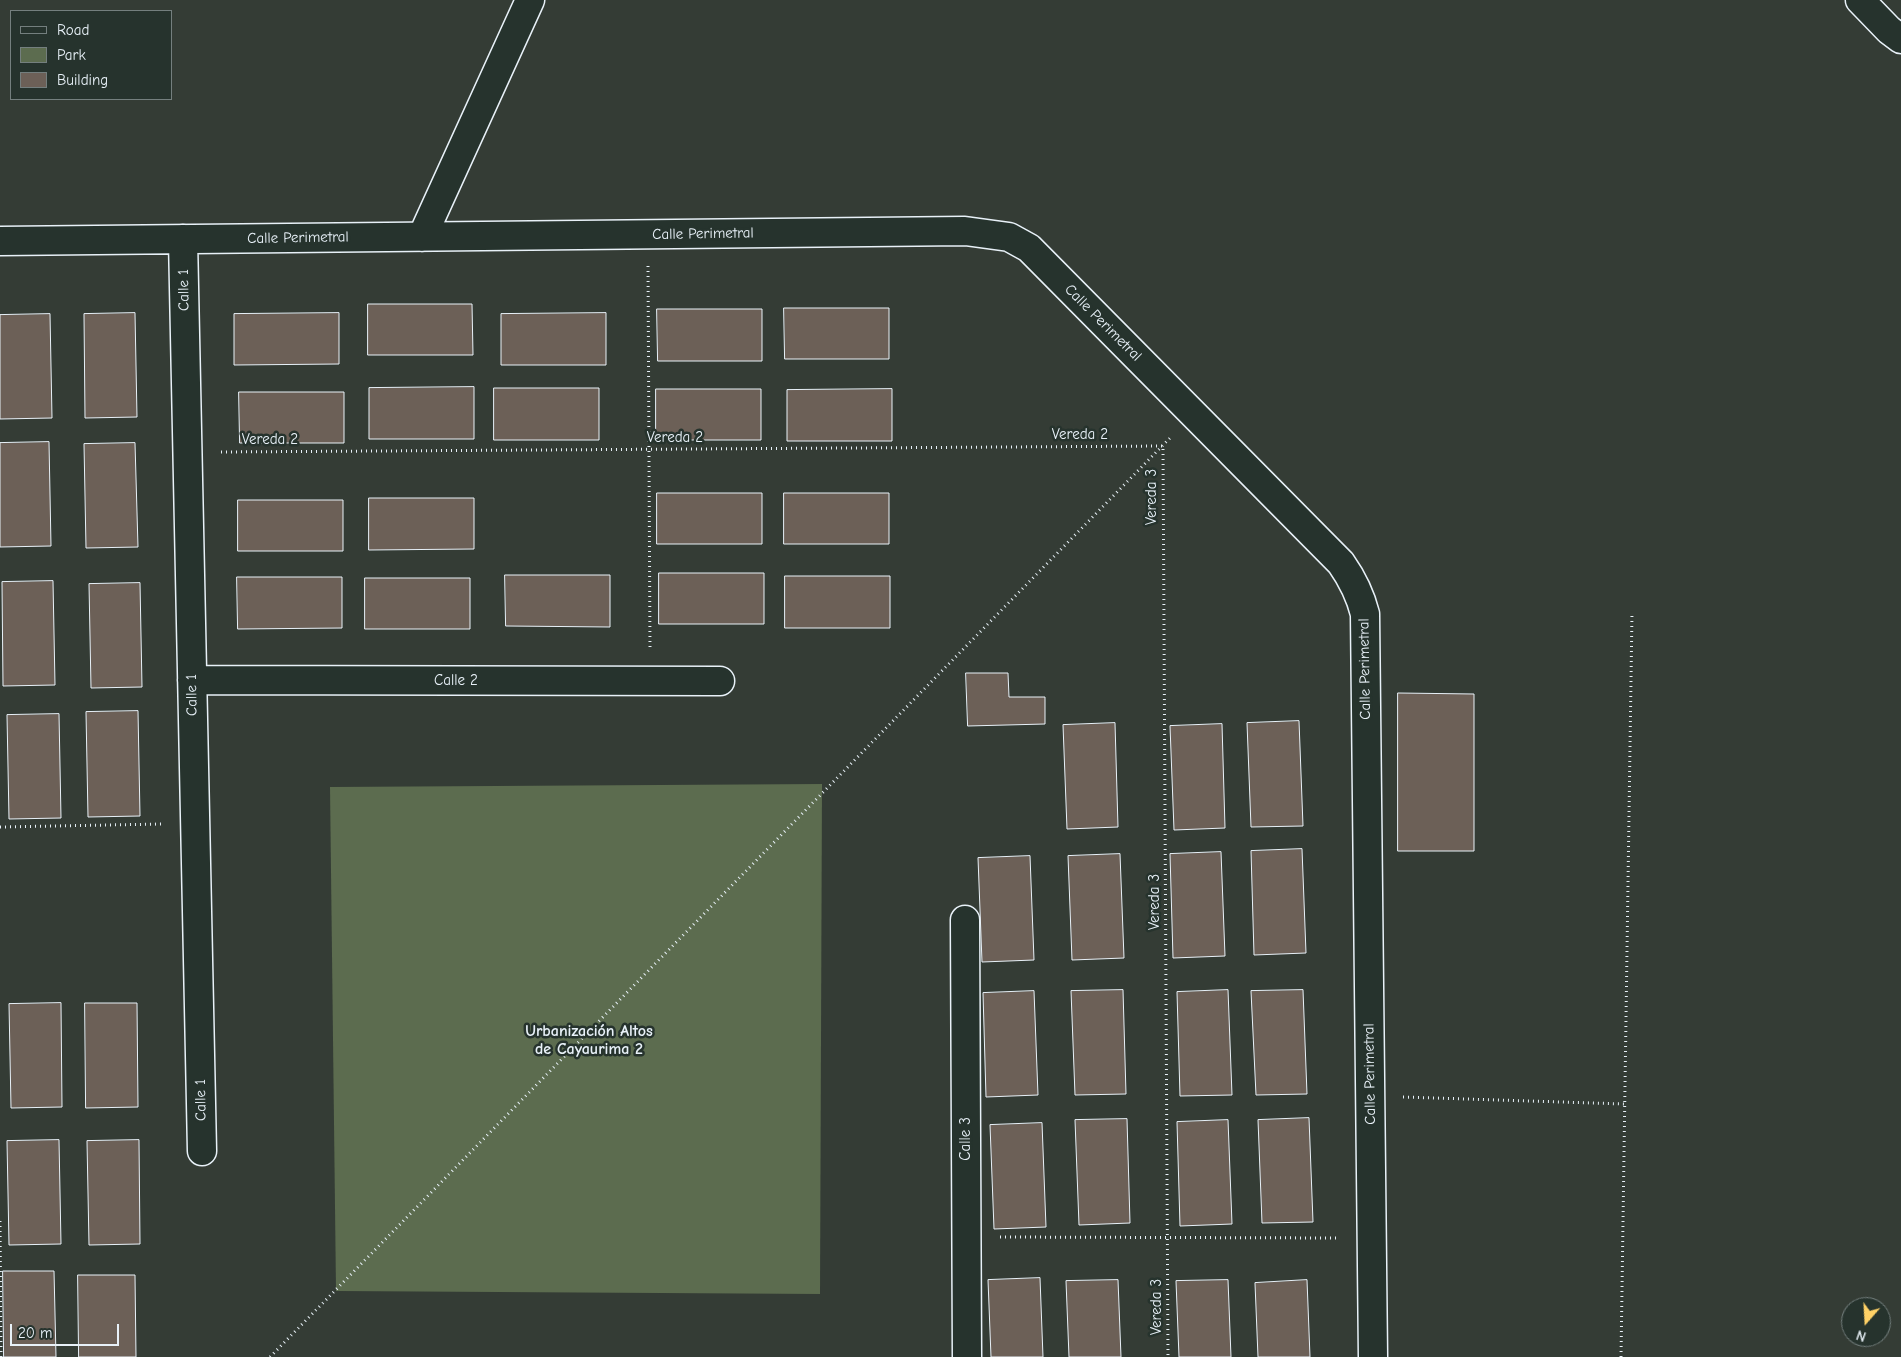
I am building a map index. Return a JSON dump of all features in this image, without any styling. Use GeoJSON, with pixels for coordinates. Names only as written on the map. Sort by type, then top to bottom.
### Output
{"type":"FeatureCollection","features":[{"type":"Feature","properties":{"kind":"street"},"geometry":{"type":"LineString","coordinates":[[422,237],[530,0]]}},
{"type":"Feature","properties":{"kind":"street"},"geometry":{"type":"LineString","coordinates":[[1860,0],[1889,30],[1901,39]]}},
{"type":"Feature","properties":{"kind":"street","name":"Calle Perimetral"},"geometry":{"type":"LineString","coordinates":[[0,241],[965,231],[1009,238],[1029,248],[1341,563],[1354,581],[1362,601],[1365,614],[1373,1357]]}},
{"type":"Feature","properties":{"kind":"street","name":"Calle 1"},"geometry":{"type":"LineString","coordinates":[[183,239],[202,1151]]}},
{"type":"Feature","properties":{"kind":"street","name":"Calle 2"},"geometry":{"type":"LineString","coordinates":[[192,680],[720,681]]}},
{"type":"Feature","properties":{"kind":"street","name":"Calle 3"},"geometry":{"type":"LineString","coordinates":[[965,920],[967,1357]]}},
{"type":"Feature","properties":{"kind":"path"},"geometry":{"type":"LineString","coordinates":[[648,234],[650,681]]}},
{"type":"Feature","properties":{"kind":"path"},"geometry":{"type":"LineString","coordinates":[[270,1357],[1193,414]]}},
{"type":"Feature","properties":{"kind":"path","name":"Vereda 2"},"geometry":{"type":"LineString","coordinates":[[188,452],[1163,446]]}},
{"type":"Feature","properties":{"kind":"path","name":"Vereda 3"},"geometry":{"type":"LineString","coordinates":[[1163,446],[1168,1357]]}},
{"type":"Feature","properties":{"kind":"path"},"geometry":{"type":"LineString","coordinates":[[1621,1357],[1632,612]]}},
{"type":"Feature","properties":{"kind":"path"},"geometry":{"type":"LineString","coordinates":[[0,827],[195,824]]}},
{"type":"Feature","properties":{"kind":"path"},"geometry":{"type":"LineString","coordinates":[[1370,1096],[1624,1104]]}},
{"type":"Feature","properties":{"kind":"path"},"geometry":{"type":"LineString","coordinates":[[0,1221],[1,1357]]}},
{"type":"Feature","properties":{"kind":"path"},"geometry":{"type":"LineString","coordinates":[[966,1237],[1372,1238]]}},
{"type":"Feature","properties":{"kind":"green space"},"geometry":{"type":"Polygon","coordinates":[[[822,784],[820,1294],[336,1291],[330,787],[822,784]]]}},
{"type":"Feature","properties":{"kind":"building"},"geometry":{"type":"Polygon","coordinates":[[[368,304],[472,304],[473,355],[368,355],[368,304]]]}},
{"type":"Feature","properties":{"kind":"building"},"geometry":{"type":"Polygon","coordinates":[[[784,308],[889,308],[889,359],[785,359],[784,308]]]}},
{"type":"Feature","properties":{"kind":"building"},"geometry":{"type":"Polygon","coordinates":[[[657,309],[762,309],[762,361],[658,361],[657,309]]]}},
{"type":"Feature","properties":{"kind":"building"},"geometry":{"type":"Polygon","coordinates":[[[135,313],[137,417],[85,418],[84,314],[135,313]]]}},
{"type":"Feature","properties":{"kind":"building"},"geometry":{"type":"Polygon","coordinates":[[[339,313],[339,364],[234,365],[234,314],[339,313]]]}},
{"type":"Feature","properties":{"kind":"building"},"geometry":{"type":"Polygon","coordinates":[[[606,313],[606,365],[501,365],[501,314],[606,313]]]}},
{"type":"Feature","properties":{"kind":"building"},"geometry":{"type":"Polygon","coordinates":[[[50,314],[52,418],[0,419],[0,315],[50,314]]]}},
{"type":"Feature","properties":{"kind":"building"},"geometry":{"type":"Polygon","coordinates":[[[474,387],[474,439],[369,439],[369,388],[474,387]]]}},
{"type":"Feature","properties":{"kind":"building"},"geometry":{"type":"Polygon","coordinates":[[[494,388],[599,388],[599,440],[494,440],[494,388]]]}},
{"type":"Feature","properties":{"kind":"building"},"geometry":{"type":"Polygon","coordinates":[[[656,389],[761,389],[761,440],[656,440],[656,389]]]}},
{"type":"Feature","properties":{"kind":"building"},"geometry":{"type":"Polygon","coordinates":[[[892,389],[892,441],[787,441],[787,390],[892,389]]]}},
{"type":"Feature","properties":{"kind":"building"},"geometry":{"type":"Polygon","coordinates":[[[239,392],[344,392],[344,443],[240,443],[239,392]]]}},
{"type":"Feature","properties":{"kind":"building"},"geometry":{"type":"Polygon","coordinates":[[[49,442],[51,546],[0,547],[0,443],[49,442]]]}},
{"type":"Feature","properties":{"kind":"building"},"geometry":{"type":"Polygon","coordinates":[[[135,443],[138,547],[86,548],[84,444],[135,443]]]}},
{"type":"Feature","properties":{"kind":"building"},"geometry":{"type":"Polygon","coordinates":[[[657,493],[762,493],[762,544],[657,544],[657,493]]]}},
{"type":"Feature","properties":{"kind":"building"},"geometry":{"type":"Polygon","coordinates":[[[784,493],[889,493],[889,544],[784,544],[784,493]]]}},
{"type":"Feature","properties":{"kind":"building"},"geometry":{"type":"Polygon","coordinates":[[[369,498],[474,498],[474,549],[369,550],[369,498]]]}},
{"type":"Feature","properties":{"kind":"building"},"geometry":{"type":"Polygon","coordinates":[[[238,500],[343,500],[343,551],[238,551],[238,500]]]}},
{"type":"Feature","properties":{"kind":"building"},"geometry":{"type":"Polygon","coordinates":[[[659,573],[764,573],[764,624],[659,624],[659,573]]]}},
{"type":"Feature","properties":{"kind":"building"},"geometry":{"type":"Polygon","coordinates":[[[505,575],[610,575],[610,627],[506,626],[505,575]]]}},
{"type":"Feature","properties":{"kind":"building"},"geometry":{"type":"Polygon","coordinates":[[[785,576],[890,576],[890,628],[785,628],[785,576]]]}},
{"type":"Feature","properties":{"kind":"building"},"geometry":{"type":"Polygon","coordinates":[[[237,577],[342,577],[342,628],[238,629],[237,577]]]}},
{"type":"Feature","properties":{"kind":"building"},"geometry":{"type":"Polygon","coordinates":[[[365,578],[470,578],[470,629],[365,629],[365,578]]]}},
{"type":"Feature","properties":{"kind":"building"},"geometry":{"type":"Polygon","coordinates":[[[53,581],[55,685],[3,686],[2,582],[53,581]]]}},
{"type":"Feature","properties":{"kind":"building"},"geometry":{"type":"Polygon","coordinates":[[[140,583],[142,687],[91,688],[89,584],[140,583]]]}},
{"type":"Feature","properties":{"kind":"building"},"geometry":{"type":"Polygon","coordinates":[[[966,673],[1008,673],[1009,697],[1045,697],[1045,724],[968,726],[966,673]]]}},
{"type":"Feature","properties":{"kind":"building"},"geometry":{"type":"Polygon","coordinates":[[[1398,693],[1474,694],[1474,851],[1398,851],[1398,693]]]}},
{"type":"Feature","properties":{"kind":"building"},"geometry":{"type":"Polygon","coordinates":[[[138,711],[140,816],[88,817],[86,712],[138,711]]]}},
{"type":"Feature","properties":{"kind":"building"},"geometry":{"type":"Polygon","coordinates":[[[59,714],[61,818],[9,819],[7,715],[59,714]]]}},
{"type":"Feature","properties":{"kind":"building"},"geometry":{"type":"Polygon","coordinates":[[[1299,721],[1303,826],[1251,827],[1247,723],[1299,721]]]}},
{"type":"Feature","properties":{"kind":"building"},"geometry":{"type":"Polygon","coordinates":[[[1115,723],[1118,827],[1067,829],[1063,725],[1115,723]]]}},
{"type":"Feature","properties":{"kind":"building"},"geometry":{"type":"Polygon","coordinates":[[[1222,724],[1225,828],[1174,830],[1170,726],[1222,724]]]}},
{"type":"Feature","properties":{"kind":"building"},"geometry":{"type":"Polygon","coordinates":[[[1302,849],[1306,953],[1254,955],[1251,851],[1302,849]]]}},
{"type":"Feature","properties":{"kind":"building"},"geometry":{"type":"Polygon","coordinates":[[[1221,852],[1225,956],[1173,958],[1170,854],[1221,852]]]}},
{"type":"Feature","properties":{"kind":"building"},"geometry":{"type":"Polygon","coordinates":[[[1120,854],[1124,958],[1072,960],[1068,856],[1120,854]]]}},
{"type":"Feature","properties":{"kind":"building"},"geometry":{"type":"Polygon","coordinates":[[[1030,856],[1034,960],[982,962],[978,858],[1030,856]]]}},
{"type":"Feature","properties":{"kind":"building"},"geometry":{"type":"Polygon","coordinates":[[[1123,990],[1126,1094],[1075,1095],[1071,991],[1123,990]]]}},
{"type":"Feature","properties":{"kind":"building"},"geometry":{"type":"Polygon","coordinates":[[[1228,990],[1232,1095],[1180,1096],[1177,992],[1228,990]]]}},
{"type":"Feature","properties":{"kind":"building"},"geometry":{"type":"Polygon","coordinates":[[[1303,990],[1307,1094],[1256,1095],[1251,991],[1303,990]]]}},
{"type":"Feature","properties":{"kind":"building"},"geometry":{"type":"Polygon","coordinates":[[[1034,991],[1038,1095],[986,1097],[983,993],[1034,991]]]}},
{"type":"Feature","properties":{"kind":"building"},"geometry":{"type":"Polygon","coordinates":[[[61,1003],[62,1107],[11,1108],[9,1004],[61,1003]]]}},
{"type":"Feature","properties":{"kind":"building"},"geometry":{"type":"Polygon","coordinates":[[[85,1003],[137,1003],[138,1107],[86,1108],[85,1003]]]}},
{"type":"Feature","properties":{"kind":"building"},"geometry":{"type":"Polygon","coordinates":[[[1309,1118],[1313,1222],[1262,1223],[1258,1120],[1309,1118]]]}},
{"type":"Feature","properties":{"kind":"building"},"geometry":{"type":"Polygon","coordinates":[[[1127,1119],[1130,1223],[1079,1225],[1075,1120],[1127,1119]]]}},
{"type":"Feature","properties":{"kind":"building"},"geometry":{"type":"Polygon","coordinates":[[[1228,1120],[1232,1224],[1180,1226],[1177,1122],[1228,1120]]]}},
{"type":"Feature","properties":{"kind":"building"},"geometry":{"type":"Polygon","coordinates":[[[1042,1123],[1046,1227],[994,1229],[990,1125],[1042,1123]]]}},
{"type":"Feature","properties":{"kind":"building"},"geometry":{"type":"Polygon","coordinates":[[[59,1140],[61,1244],[9,1245],[7,1141],[59,1140]]]}},
{"type":"Feature","properties":{"kind":"building"},"geometry":{"type":"Polygon","coordinates":[[[139,1140],[140,1244],[89,1245],[87,1141],[139,1140]]]}},
{"type":"Feature","properties":{"kind":"building"},"geometry":{"type":"Polygon","coordinates":[[[3,1271],[54,1271],[56,1357],[4,1357],[3,1271]]]}},
{"type":"Feature","properties":{"kind":"building"},"geometry":{"type":"Polygon","coordinates":[[[78,1275],[135,1275],[136,1357],[79,1357],[78,1275]]]}},
{"type":"Feature","properties":{"kind":"building"},"geometry":{"type":"Polygon","coordinates":[[[1040,1278],[1043,1357],[991,1357],[988,1280],[1040,1278]]]}},
{"type":"Feature","properties":{"kind":"building"},"geometry":{"type":"Polygon","coordinates":[[[1118,1280],[1121,1357],[1069,1357],[1066,1281],[1118,1280]]]}},
{"type":"Feature","properties":{"kind":"building"},"geometry":{"type":"Polygon","coordinates":[[[1228,1280],[1231,1357],[1179,1357],[1176,1281],[1228,1280]]]}},
{"type":"Feature","properties":{"kind":"building"},"geometry":{"type":"Polygon","coordinates":[[[1307,1280],[1310,1357],[1258,1357],[1255,1283],[1307,1280]]]}},
{"type":"Feature","properties":{"kind":"district","name":"Urbanización Altos de Cayaurima 2"},"geometry":{"type":"Point","coordinates":[589,1040]}}]}
